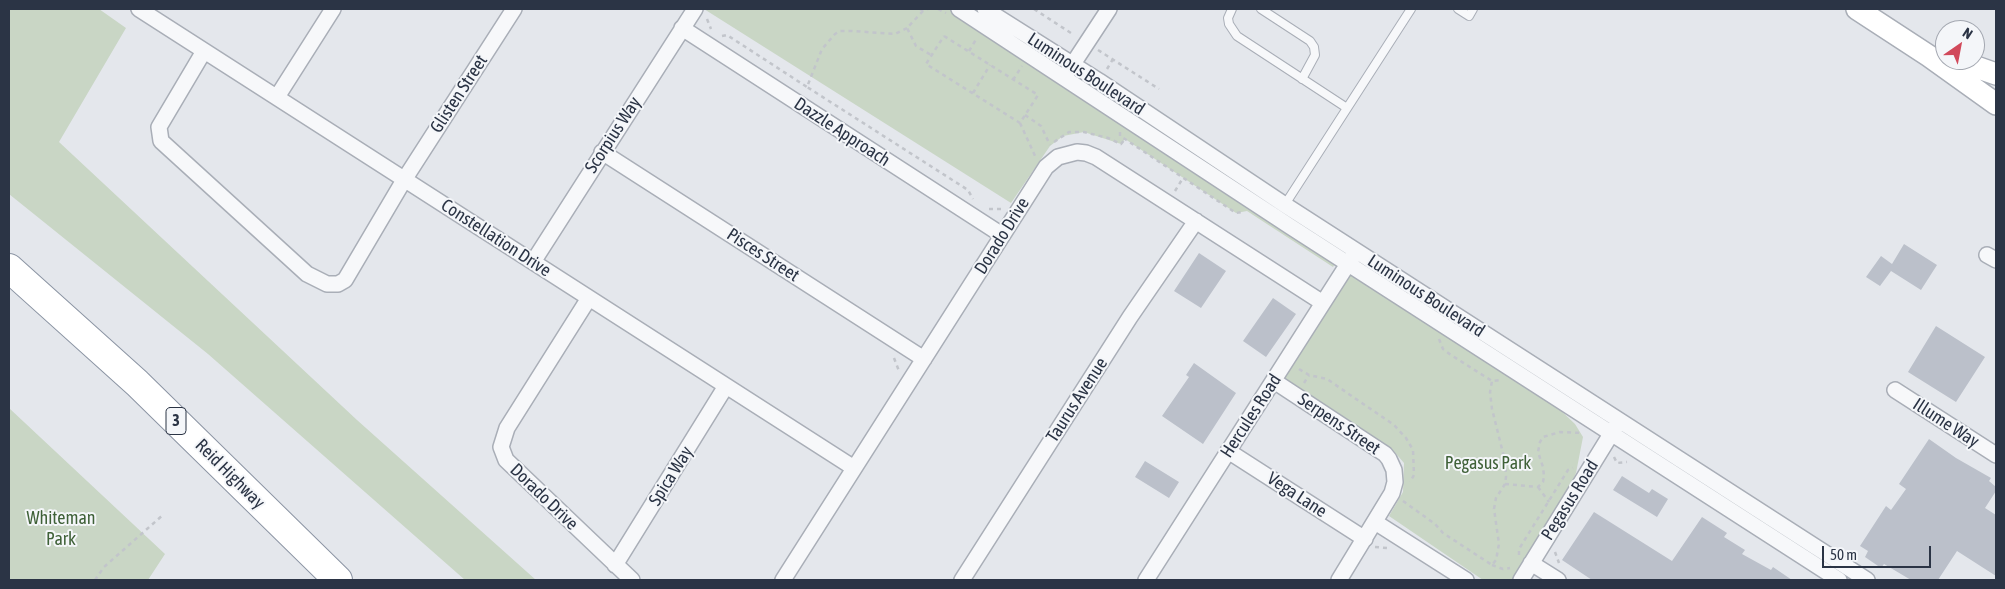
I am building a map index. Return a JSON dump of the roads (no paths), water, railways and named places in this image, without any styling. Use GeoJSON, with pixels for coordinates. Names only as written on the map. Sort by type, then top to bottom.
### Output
{"type":"FeatureCollection","features":[{"type":"Feature","properties":{"kind":"highway","name":"Reid Highway"},"geometry":{"type":"LineString","coordinates":[[9,268],[137,384],[338,580]]}},
{"type":"Feature","properties":{"kind":"highway","name":"Reid Highway"},"geometry":{"type":"LineString","coordinates":[[9,293],[126,398],[313,580]]}},
{"type":"Feature","properties":{"kind":"main road"},"geometry":{"type":"LineString","coordinates":[[1861,11],[1935,51]]}},
{"type":"Feature","properties":{"kind":"main road"},"geometry":{"type":"LineString","coordinates":[[1861,11],[1996,104]]}},
{"type":"Feature","properties":{"kind":"street","name":"Constellation Drive"},"geometry":{"type":"LineString","coordinates":[[139,9],[854,468]]}},
{"type":"Feature","properties":{"kind":"street"},"geometry":{"type":"LineString","coordinates":[[277,97],[333,9]]}},
{"type":"Feature","properties":{"kind":"street","name":"Glisten Street"},"geometry":{"type":"LineString","coordinates":[[204,51],[159,127],[160,140],[308,274],[327,284],[338,284],[345,280],[404,180],[514,9]]}},
{"type":"Feature","properties":{"kind":"street","name":"Luminous Boulevard"},"geometry":{"type":"LineString","coordinates":[[959,9],[1064,78],[1352,257],[1830,565],[1867,580]]}},
{"type":"Feature","properties":{"kind":"street","name":"Luminous Boulevard"},"geometry":{"type":"LineString","coordinates":[[986,9],[1073,65],[1281,212]]}},
{"type":"Feature","properties":{"kind":"street"},"geometry":{"type":"LineString","coordinates":[[1064,78],[1108,9]]}},
{"type":"Feature","properties":{"kind":"street","name":"Scorpius Way"},"geometry":{"type":"LineString","coordinates":[[533,262],[682,28],[701,13]]}},
{"type":"Feature","properties":{"kind":"street","name":"Dazzle Approach"},"geometry":{"type":"LineString","coordinates":[[682,28],[973,209],[1002,235]]}},
{"type":"Feature","properties":{"kind":"street","name":"Pisces Street"},"geometry":{"type":"LineString","coordinates":[[602,152],[924,359]]}},
{"type":"Feature","properties":{"kind":"street","name":"Dorado Drive"},"geometry":{"type":"LineString","coordinates":[[783,580],[1019,208],[1046,167],[1058,157],[1067,153],[1082,152],[1091,154],[1323,302]]}},
{"type":"Feature","properties":{"kind":"street","name":"Taurus Avenue"},"geometry":{"type":"LineString","coordinates":[[962,580],[1130,317],[1196,221]]}},
{"type":"Feature","properties":{"kind":"street","name":"Hercules Road"},"geometry":{"type":"LineString","coordinates":[[1146,580],[1352,257]]}},
{"type":"Feature","properties":{"kind":"street","name":"Dorado Drive"},"geometry":{"type":"LineString","coordinates":[[589,298],[507,428],[501,447],[506,460],[632,580]]}},
{"type":"Feature","properties":{"kind":"street","name":"Serpens Street"},"geometry":{"type":"LineString","coordinates":[[1274,381],[1385,454],[1394,470],[1395,496],[1375,522],[1368,545],[1339,580]]}},
{"type":"Feature","properties":{"kind":"street","name":"Spica Way"},"geometry":{"type":"LineString","coordinates":[[615,565],[726,386]]}},
{"type":"Feature","properties":{"kind":"street","name":"Illume Way"},"geometry":{"type":"LineString","coordinates":[[1895,390],[1996,456]]}},
{"type":"Feature","properties":{"kind":"street","name":"Pegasus Road"},"geometry":{"type":"LineString","coordinates":[[1517,574],[1615,427]]}},
{"type":"Feature","properties":{"kind":"street","name":"Vega Lane"},"geometry":{"type":"LineString","coordinates":[[1228,451],[1368,545]]}},
{"type":"Feature","properties":{"kind":"street"},"geometry":{"type":"LineString","coordinates":[[1375,522],[1466,580]]}},
{"type":"Feature","properties":{"kind":"street"},"geometry":{"type":"LineString","coordinates":[[1525,562],[1559,576]]}},
{"type":"Feature","properties":{"kind":"street","name":"Luminous Boulevard"},"geometry":{"type":"LineString","coordinates":[[1830,565],[1839,580]]}},
{"type":"Feature","properties":{"kind":"lane"},"geometry":{"type":"LineString","coordinates":[[1232,9],[1228,18],[1229,24],[1237,36],[1347,108]]}},
{"type":"Feature","properties":{"kind":"lane"},"geometry":{"type":"LineString","coordinates":[[1261,9],[1310,41],[1314,47],[1315,55],[1302,79]]}},
{"type":"Feature","properties":{"kind":"lane"},"geometry":{"type":"LineString","coordinates":[[1281,212],[1411,9]]}},
{"type":"Feature","properties":{"kind":"lane"},"geometry":{"type":"LineString","coordinates":[[1458,9],[1469,16],[1474,9]]}},
{"type":"Feature","properties":{"kind":"park label","name":"Pegasus Park"},"geometry":{"type":"Point","coordinates":[1488,463]}},
{"type":"Feature","properties":{"kind":"park label","name":"Whiteman Park"},"geometry":{"type":"Point","coordinates":[61,528]}}]}
